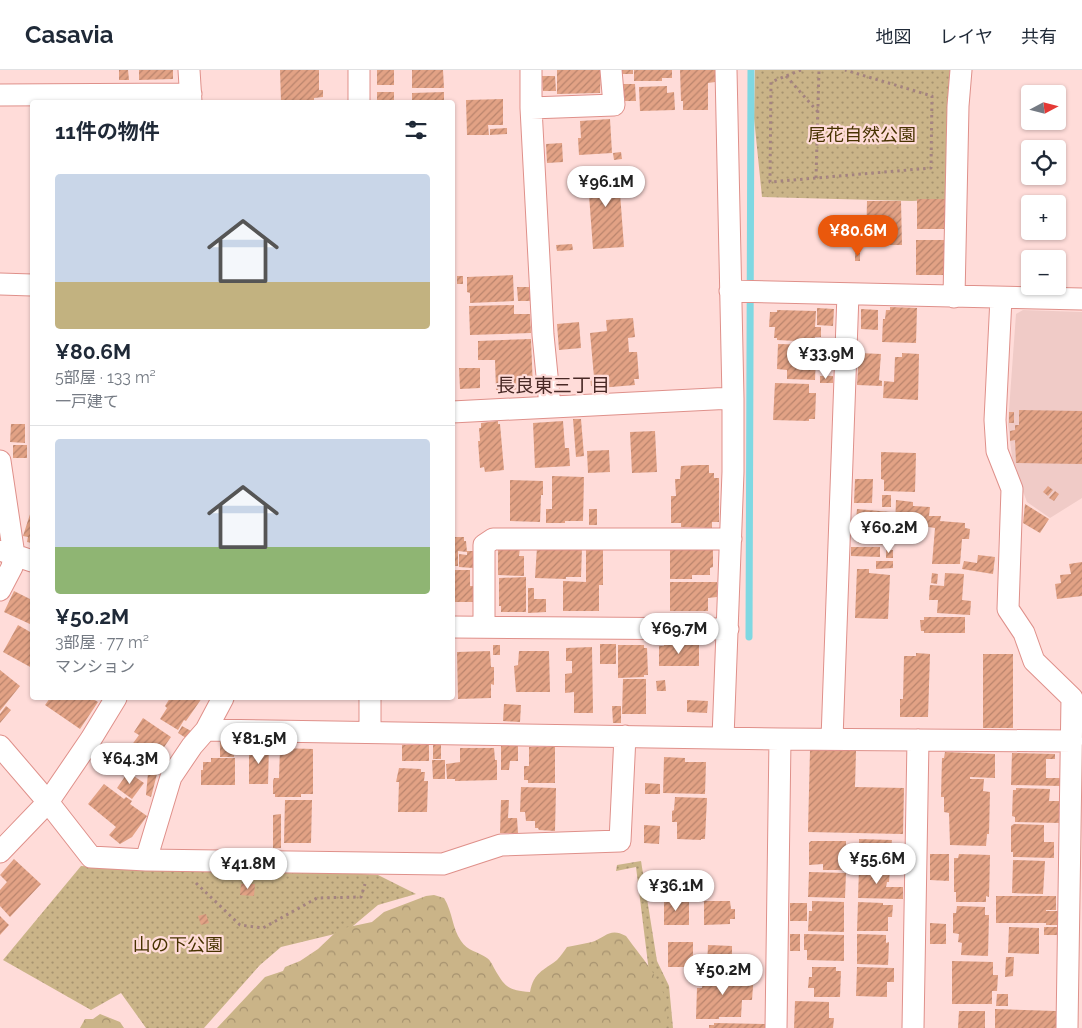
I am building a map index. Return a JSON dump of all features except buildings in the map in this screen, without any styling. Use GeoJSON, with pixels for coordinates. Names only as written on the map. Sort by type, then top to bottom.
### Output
{"type":"FeatureCollection","features":[{"type":"Feature","properties":{"kind":"street"},"geometry":{"type":"LineString","coordinates":[[0,94],[191,98],[189,70]]}},
{"type":"Feature","properties":{"kind":"street"},"geometry":{"type":"LineString","coordinates":[[359,70],[359,100]]}},
{"type":"Feature","properties":{"kind":"street"},"geometry":{"type":"LineString","coordinates":[[531,70],[531,108],[543,335],[550,406]]}},
{"type":"Feature","properties":{"kind":"street"},"geometry":{"type":"LineString","coordinates":[[531,108],[614,105],[611,70]]}},
{"type":"Feature","properties":{"kind":"street"},"geometry":{"type":"LineString","coordinates":[[723,738],[731,539],[733,398],[746,292],[726,70]]}},
{"type":"Feature","properties":{"kind":"street"},"geometry":{"type":"LineString","coordinates":[[954,297],[958,106],[961,70]]}},
{"type":"Feature","properties":{"kind":"street"},"geometry":{"type":"LineString","coordinates":[[0,284],[30,285]]}},
{"type":"Feature","properties":{"kind":"street"},"geometry":{"type":"LineString","coordinates":[[746,292],[1082,299]]}},
{"type":"Feature","properties":{"kind":"street"},"geometry":{"type":"LineString","coordinates":[[832,740],[848,294]]}},
{"type":"Feature","properties":{"kind":"street"},"geometry":{"type":"LineString","coordinates":[[1001,298],[995,420],[997,451],[1012,489],[1008,609],[1024,634],[1034,661],[1072,698],[1075,998],[1067,1028]]}},
{"type":"Feature","properties":{"kind":"street"},"geometry":{"type":"LineString","coordinates":[[455,412],[733,398]]}},
{"type":"Feature","properties":{"kind":"street"},"geometry":{"type":"LineString","coordinates":[[0,461],[16,556],[0,590]]}},
{"type":"Feature","properties":{"kind":"street"},"geometry":{"type":"LineString","coordinates":[[484,628],[484,545],[493,539],[731,539]]}},
{"type":"Feature","properties":{"kind":"street"},"geometry":{"type":"LineString","coordinates":[[455,627],[728,629]]}},
{"type":"Feature","properties":{"kind":"street"},"geometry":{"type":"LineString","coordinates":[[0,852],[48,802],[115,700]]}},
{"type":"Feature","properties":{"kind":"street"},"geometry":{"type":"LineString","coordinates":[[146,860],[171,777],[192,746],[206,730],[222,700]]}},
{"type":"Feature","properties":{"kind":"street"},"geometry":{"type":"LineString","coordinates":[[370,700],[370,732]]}},
{"type":"Feature","properties":{"kind":"street"},"geometry":{"type":"LineString","coordinates":[[206,730],[832,740],[1072,741]]}},
{"type":"Feature","properties":{"kind":"street"},"geometry":{"type":"LineString","coordinates":[[0,746],[48,802],[91,857],[146,860],[443,864],[501,845],[620,841],[625,736]]}},
{"type":"Feature","properties":{"kind":"street"},"geometry":{"type":"LineString","coordinates":[[776,1028],[780,739]]}},
{"type":"Feature","properties":{"kind":"street"},"geometry":{"type":"LineString","coordinates":[[913,1028],[918,740]]}},
{"type":"Feature","properties":{"kind":"path"},"geometry":{"type":"LineString","coordinates":[[801,70],[771,82],[770,182],[931,168],[932,96],[844,70]]}},
{"type":"Feature","properties":{"kind":"path"},"geometry":{"type":"LineString","coordinates":[[816,178],[819,70]]}},
{"type":"Feature","properties":{"kind":"path"},"geometry":{"type":"LineString","coordinates":[[786,76],[818,112]]}},
{"type":"Feature","properties":{"kind":"path"},"geometry":{"type":"LineString","coordinates":[[172,860],[240,925],[263,928],[317,898],[361,897],[372,864]]}},
{"type":"Feature","properties":{"kind":"shaded area"},"geometry":{"type":"Polygon","coordinates":[[[1023,310],[1082,312],[1082,498],[1050,518],[1027,502],[1013,465],[1008,424],[1016,314],[1023,310]]]}},
{"type":"Feature","properties":{"kind":"green space","name":"尾花自然公園"},"geometry":{"type":"Polygon","coordinates":[[[755,70],[950,70],[947,199],[912,201],[762,197],[754,118],[755,70]]]}},
{"type":"Feature","properties":{"kind":"green space"},"geometry":{"type":"Polygon","coordinates":[[[641,861],[657,961],[669,986],[673,1028],[656,1028],[636,867],[616,871],[617,865],[641,861]]]}},
{"type":"Feature","properties":{"kind":"green space","name":"山の下公園"},"geometry":{"type":"Polygon","coordinates":[[[81,866],[146,869],[314,871],[378,875],[416,894],[378,905],[347,931],[281,947],[260,965],[204,1028],[146,1028],[121,993],[91,1010],[3,960],[81,866]]]}},
{"type":"Feature","properties":{"kind":"green space"},"geometry":{"type":"Polygon","coordinates":[[[434,895],[444,898],[458,936],[464,944],[488,959],[504,983],[511,989],[530,992],[537,976],[557,960],[567,947],[592,942],[608,934],[621,933],[626,936],[650,968],[662,990],[666,1002],[666,1028],[217,1028],[265,977],[283,971],[285,967],[300,961],[318,949],[339,929],[372,922],[384,912],[426,896],[434,895]]]}},
{"type":"Feature","properties":{"kind":"green space"},"geometry":{"type":"Polygon","coordinates":[[[100,1014],[120,1022],[124,1028],[80,1028],[85,1019],[93,1019],[100,1014]]]}},
{"type":"Feature","properties":{"kind":"waterway"},"geometry":{"type":"LineString","coordinates":[[749,637],[751,70]]}},
{"type":"Feature","properties":{"kind":"district","name":"長良東三丁目"},"geometry":{"type":"Point","coordinates":[553,385]}}]}
